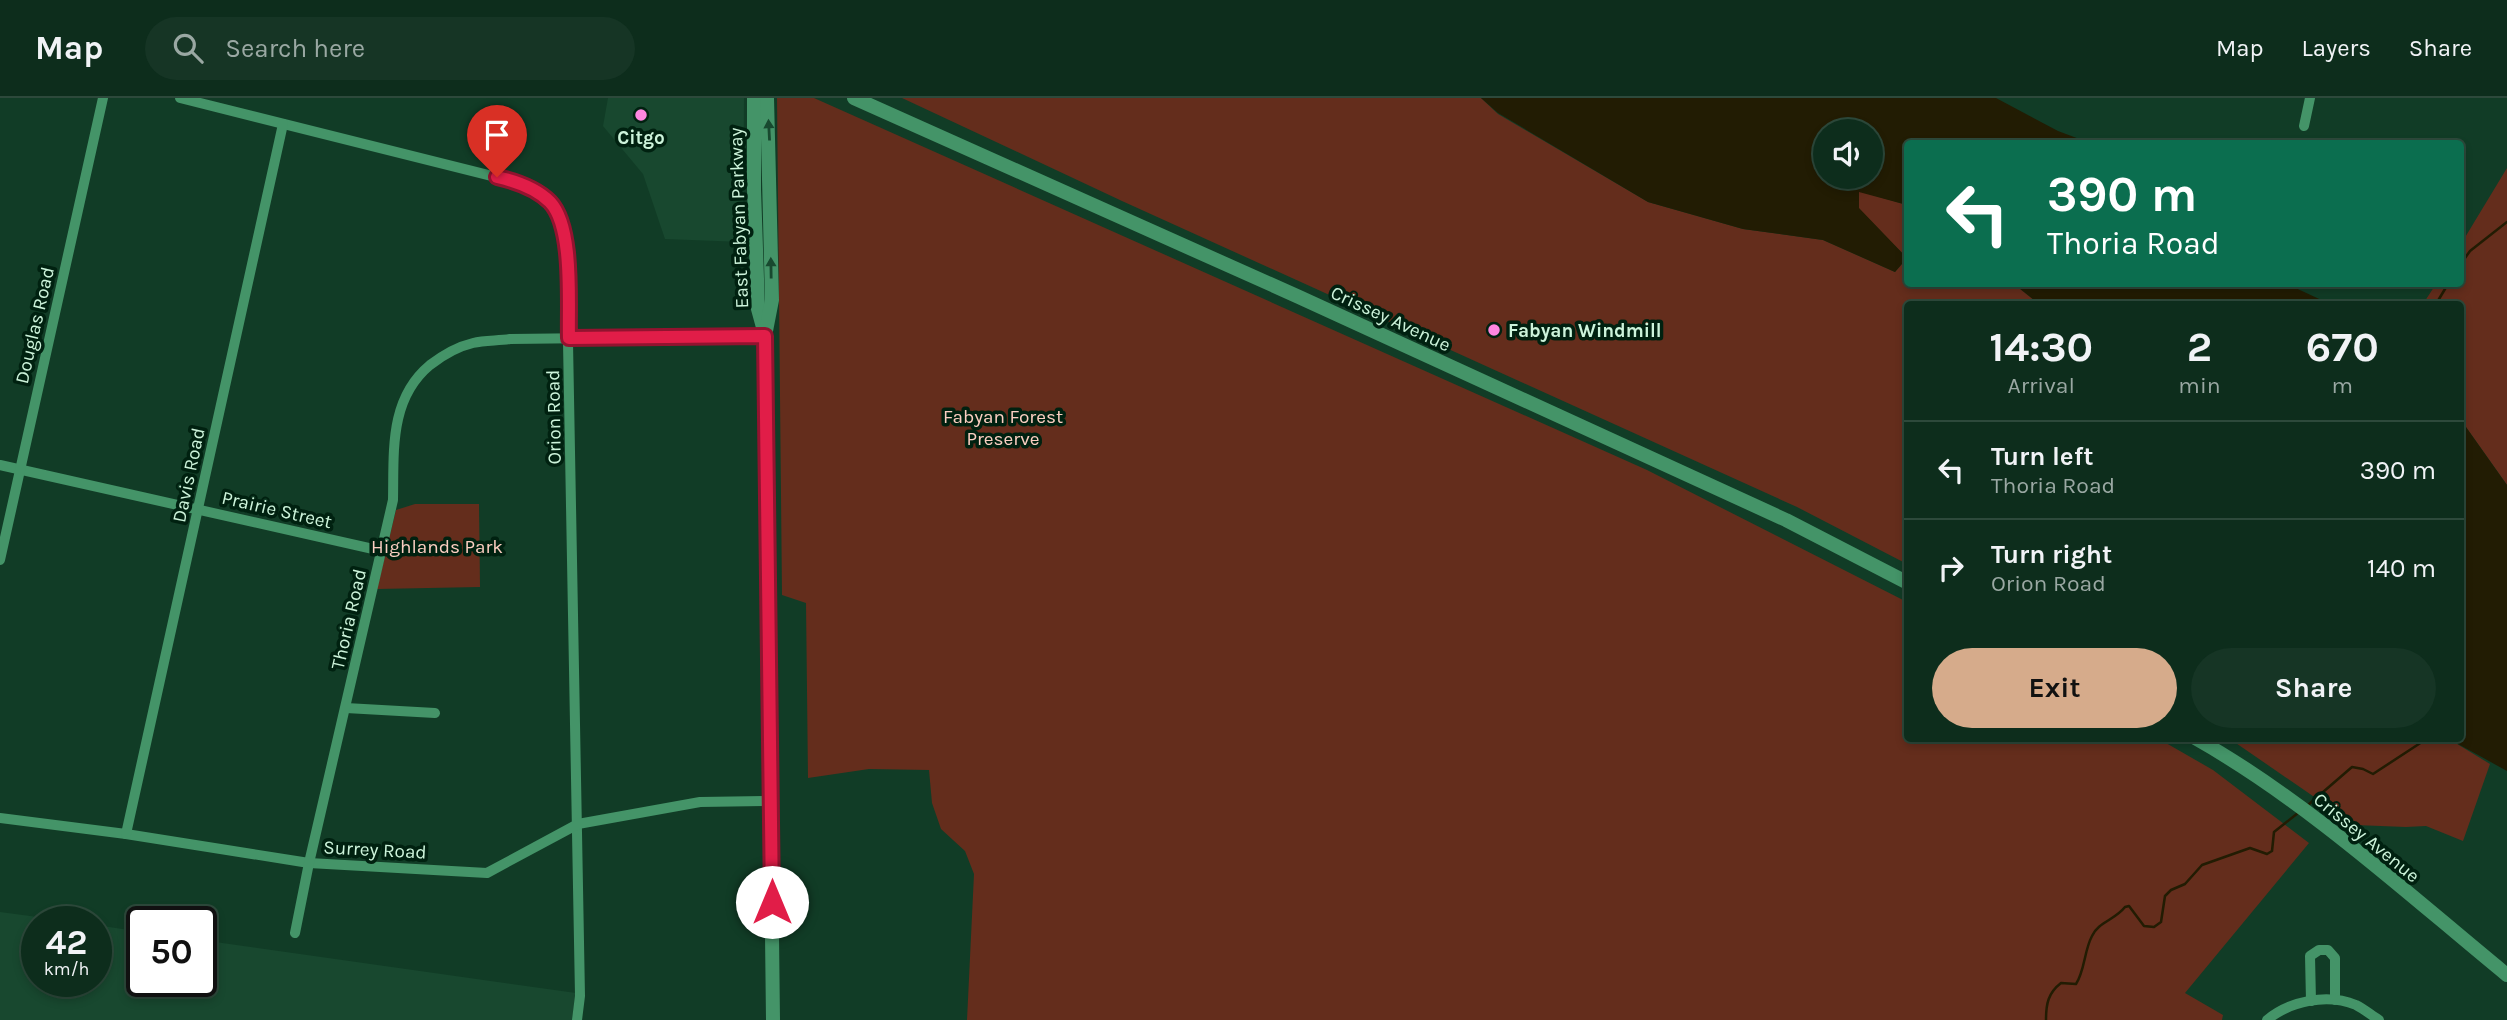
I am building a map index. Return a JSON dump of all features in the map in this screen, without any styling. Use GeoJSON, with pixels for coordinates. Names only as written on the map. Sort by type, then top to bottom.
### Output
{"type":"FeatureCollection","features":[{"type":"Feature","properties":{"kind":"main road","name":"East Fabyan Parkway"},"geometry":{"type":"LineString","coordinates":[[754,98],[758,309],[765,336]]}},
{"type":"Feature","properties":{"kind":"main road","name":"East Fabyan Parkway"},"geometry":{"type":"LineString","coordinates":[[767,98],[772,300],[765,336],[773,1020]]}},
{"type":"Feature","properties":{"kind":"main road","name":"Crissey Avenue"},"geometry":{"type":"LineString","coordinates":[[855,98],[1786,520],[1904,581]]}},
{"type":"Feature","properties":{"kind":"main road","name":"Crissey Avenue"},"geometry":{"type":"LineString","coordinates":[[2202,742],[2238,762],[2320,823],[2507,975]]}},
{"type":"Feature","properties":{"kind":"street","name":"Douglas Road"},"geometry":{"type":"LineString","coordinates":[[0,560],[103,98]]}},
{"type":"Feature","properties":{"kind":"street","name":"Orion Road"},"geometry":{"type":"LineString","coordinates":[[180,98],[520,183],[550,202],[566,233],[578,824],[578,1020]]}},
{"type":"Feature","properties":{"kind":"street"},"geometry":{"type":"LineString","coordinates":[[2304,126],[2310,98]]}},
{"type":"Feature","properties":{"kind":"street","name":"Davis Road"},"geometry":{"type":"LineString","coordinates":[[126,834],[283,124]]}},
{"type":"Feature","properties":{"kind":"street","name":"Thoria Road"},"geometry":{"type":"LineString","coordinates":[[295,933],[393,500],[397,418],[403,400],[418,375],[446,353],[474,343],[510,339],[765,336]]}},
{"type":"Feature","properties":{"kind":"street","name":"Prairie Street"},"geometry":{"type":"LineString","coordinates":[[0,465],[382,551]]}},
{"type":"Feature","properties":{"kind":"street"},"geometry":{"type":"LineString","coordinates":[[346,708],[435,713]]}},
{"type":"Feature","properties":{"kind":"street","name":"Surrey Road"},"geometry":{"type":"LineString","coordinates":[[0,818],[126,834],[309,863],[486,873],[578,824],[700,802],[772,801]]}},
{"type":"Feature","properties":{"kind":"street"},"geometry":{"type":"LineString","coordinates":[[2311,1001],[2310,956],[2319,950],[2328,950],[2335,958],[2335,1000]]}},
{"type":"Feature","properties":{"kind":"street"},"geometry":{"type":"LineString","coordinates":[[2267,1020],[2278,1011],[2311,1001],[2335,1000],[2355,1005],[2379,1020]]}},
{"type":"Feature","properties":{"kind":"shaded area"},"geometry":{"type":"Polygon","coordinates":[[[608,98],[744,98],[743,242],[665,239],[643,174],[603,126],[608,98]]]}},
{"type":"Feature","properties":{"kind":"shaded area"},"geometry":{"type":"Polygon","coordinates":[[[1481,98],[1996,98],[2058,131],[2082,140],[1904,140],[1904,204],[1859,192],[1859,208],[1904,255],[1904,262],[1895,272],[1823,240],[1743,229],[1648,202],[1498,113],[1481,98]]]}},
{"type":"Feature","properties":{"kind":"shaded area"},"geometry":{"type":"Polygon","coordinates":[[[2018,287],[2293,287],[2324,301],[2035,301],[2018,287]]]}},
{"type":"Feature","properties":{"kind":"shaded area"},"geometry":{"type":"Polygon","coordinates":[[[2464,424],[2507,485],[2507,771],[2454,742],[2464,742],[2464,424]]]}},
{"type":"Feature","properties":{"kind":"shaded area"},"geometry":{"type":"Polygon","coordinates":[[[0,912],[21,915],[21,997],[112,997],[112,927],[126,930],[126,997],[217,997],[217,942],[576,993],[572,1020],[0,1020],[0,912]]]}},
{"type":"Feature","properties":{"kind":"green space","name":"Fabyan Forest Preserve"},"geometry":{"type":"Polygon","coordinates":[[[777,98],[814,98],[1647,470],[1904,600],[1904,742],[2164,742],[2213,770],[2309,843],[2185,993],[2223,1015],[2222,1020],[967,1020],[974,874],[965,851],[941,829],[932,803],[929,770],[869,769],[808,778],[806,603],[782,595],[777,98]]]}},
{"type":"Feature","properties":{"kind":"green space"},"geometry":{"type":"Polygon","coordinates":[[[902,98],[1481,98],[1498,114],[1648,202],[1743,229],[1823,240],[1895,272],[1904,262],[1904,287],[2018,287],[2035,301],[1904,301],[1904,562],[1797,507],[1122,201],[902,98]]]}},
{"type":"Feature","properties":{"kind":"green space"},"geometry":{"type":"Polygon","coordinates":[[[2507,168],[2507,485],[2464,424],[2464,301],[2425,301],[2434,287],[2464,287],[2464,239],[2507,168]]]}},
{"type":"Feature","properties":{"kind":"green space"},"geometry":{"type":"Polygon","coordinates":[[[1859,191],[1904,204],[1904,255],[1858,208],[1859,191]]]}},
{"type":"Feature","properties":{"kind":"green space","name":"Highlands Park"},"geometry":{"type":"Polygon","coordinates":[[[415,504],[479,504],[480,587],[377,589],[396,510],[415,504]]]}},
{"type":"Feature","properties":{"kind":"green space"},"geometry":{"type":"Polygon","coordinates":[[[2234,742],[2454,742],[2490,764],[2463,841],[2426,826],[2355,825],[2234,742]]]}},
{"type":"Feature","properties":{"kind":"waterway"},"geometry":{"type":"LineString","coordinates":[[2464,259],[2470,251],[2507,222]]}},
{"type":"Feature","properties":{"kind":"waterway"},"geometry":{"type":"LineString","coordinates":[[2438,301],[2446,287]]}},
{"type":"Feature","properties":{"kind":"waterway"},"geometry":{"type":"LineString","coordinates":[[2308,805],[2352,767],[2373,774],[2422,742]]}},
{"type":"Feature","properties":{"kind":"waterway"},"geometry":{"type":"LineString","coordinates":[[2046,1020],[2047,1004],[2053,991],[2061,983],[2076,984],[2089,942],[2098,927],[2129,906],[2144,926],[2154,927],[2161,922],[2165,896],[2185,884],[2202,865],[2250,848],[2267,854],[2272,851],[2274,832],[2298,813]]}},
{"type":"Feature","properties":{"kind":"place","name":"Citgo"},"geometry":{"type":"Point","coordinates":[641,115]}},
{"type":"Feature","properties":{"kind":"place","name":"Fabyan Windmill"},"geometry":{"type":"Point","coordinates":[1494,330]}},
{"type":"Feature","properties":{"kind":"route"},"geometry":{"type":"LineString","coordinates":[[497,177],[520,183],[550,202],[566,233],[569,338],[765,336],[772,902]]}}]}
